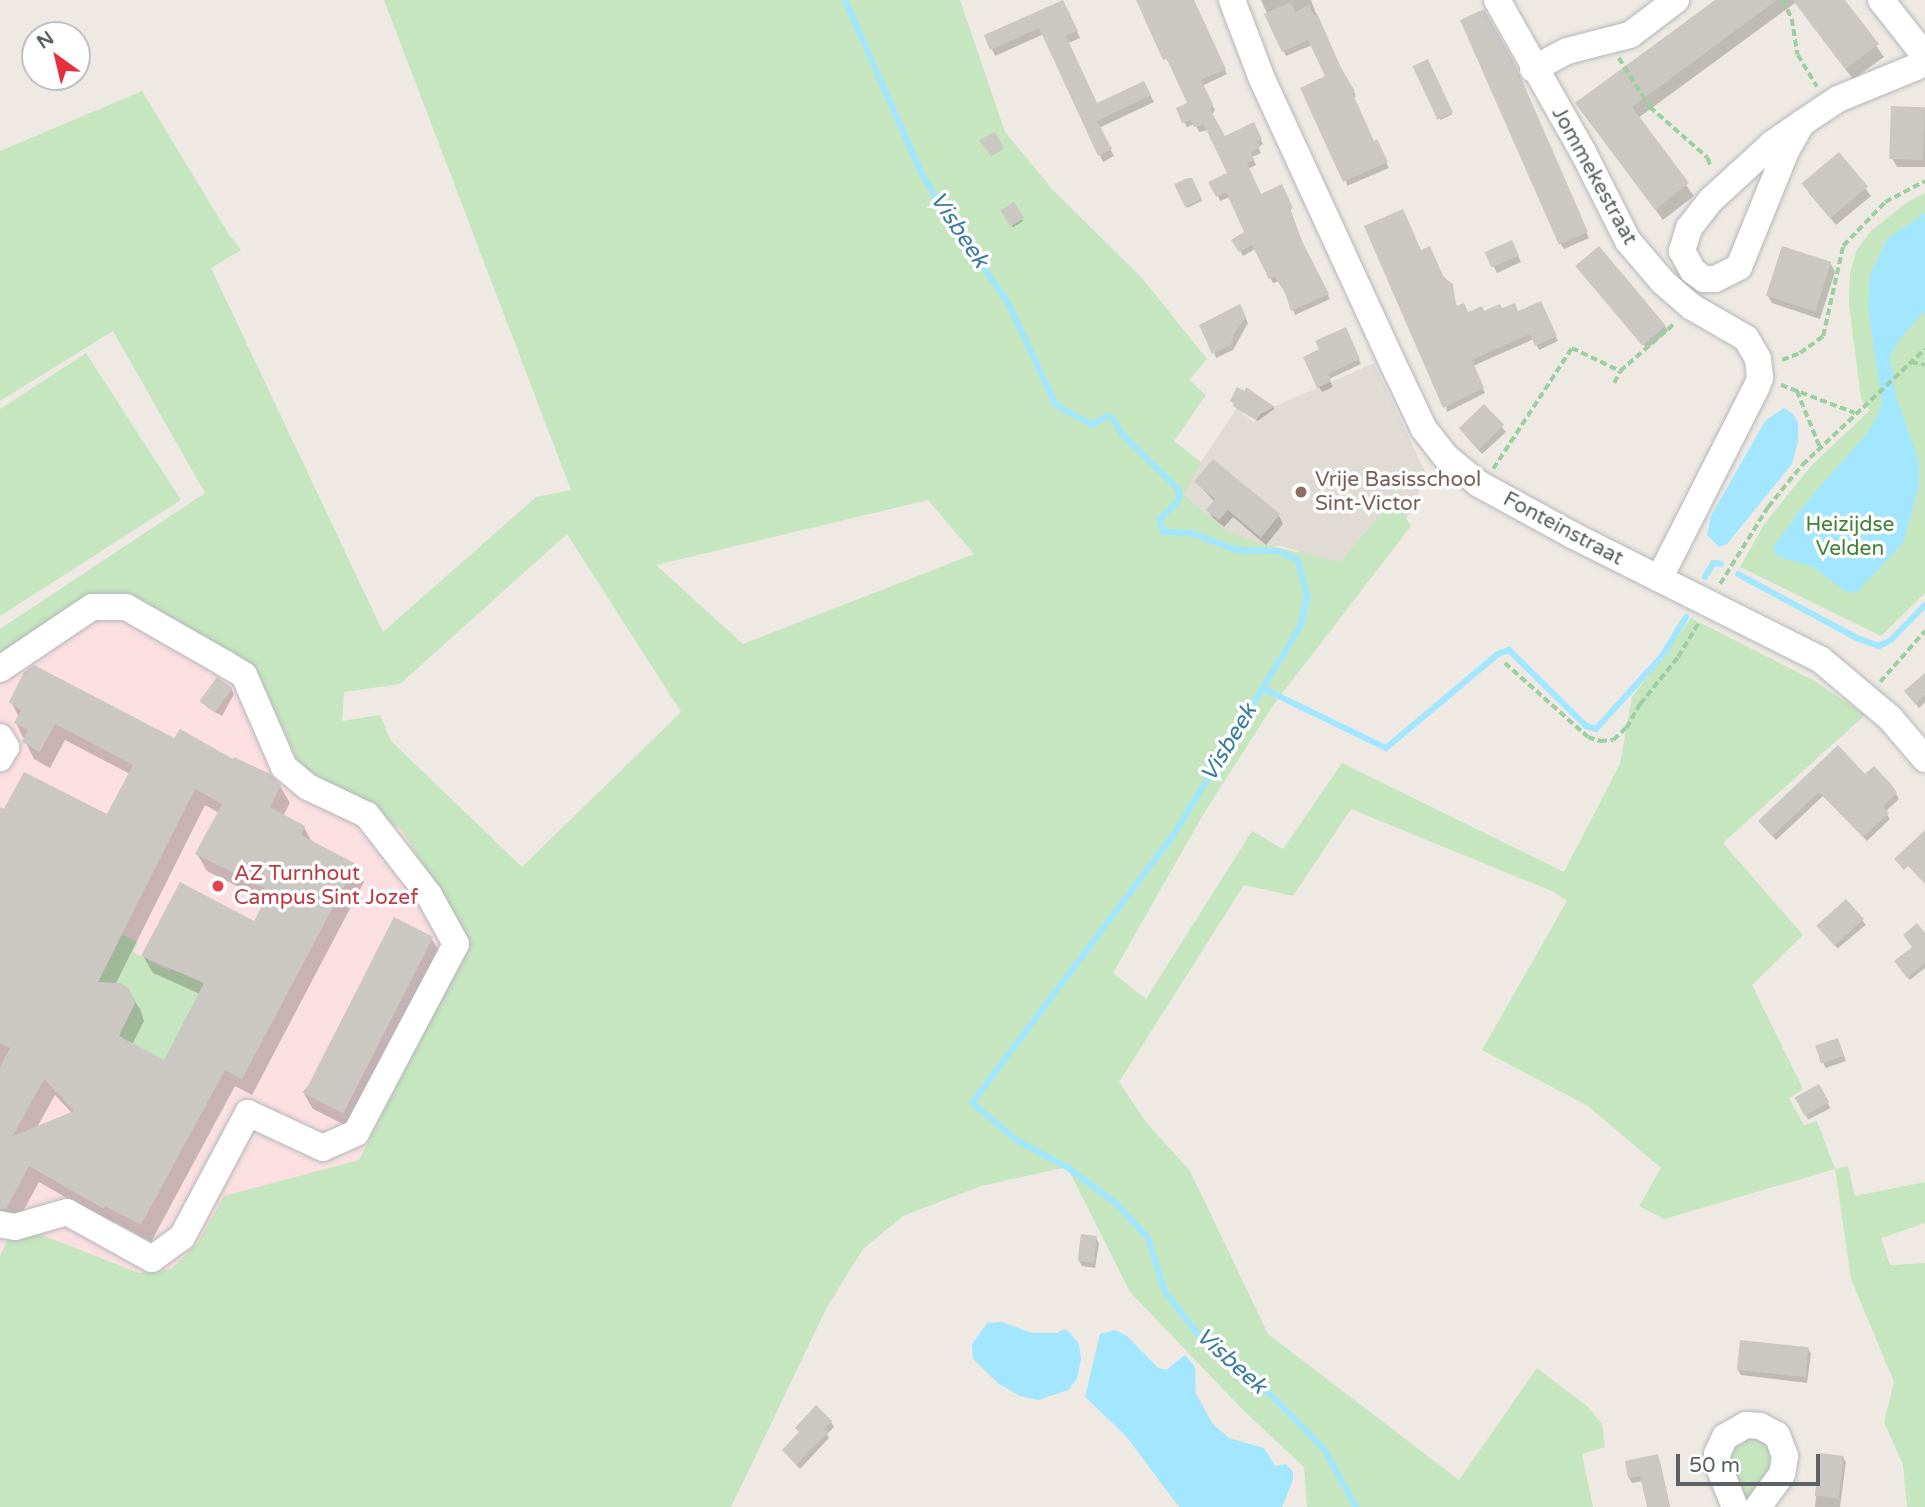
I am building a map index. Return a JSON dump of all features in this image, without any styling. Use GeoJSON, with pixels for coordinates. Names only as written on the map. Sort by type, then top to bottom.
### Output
{"type":"FeatureCollection","features":[{"type":"Feature","properties":{"kind":"street","name":"Fonteinstraat"},"geometry":{"type":"LineString","coordinates":[[1232,0],[1300,164],[1432,441],[1465,475],[1479,484],[1659,579],[1820,659],[1890,718],[1925,759]]}},
{"type":"Feature","properties":{"kind":"street","name":"Jommekestraat"},"geometry":{"type":"LineString","coordinates":[[1497,0],[1583,152],[1628,241],[1663,282],[1692,307],[1746,338],[1758,359],[1758,378]]}},
{"type":"Feature","properties":{"kind":"street"},"geometry":{"type":"LineString","coordinates":[[1534,69],[1567,51],[1630,35],[1676,0]]}},
{"type":"Feature","properties":{"kind":"street"},"geometry":{"type":"LineString","coordinates":[[1802,123],[1786,151],[1739,267],[1715,279],[1704,279],[1693,271],[1682,251],[1689,228],[1718,194],[1772,144],[1802,123],[1834,102],[1916,67],[1924,55],[1881,0]]}},
{"type":"Feature","properties":{"kind":"street"},"geometry":{"type":"LineString","coordinates":[[1659,579],[1758,378]]}},
{"type":"Feature","properties":{"kind":"street"},"geometry":{"type":"LineString","coordinates":[[0,669],[93,607],[126,607],[225,663],[244,675],[284,767],[308,787],[367,815],[429,895],[456,944],[356,1133],[323,1148],[248,1112],[182,1237],[152,1259],[66,1212],[15,1227],[0,1224]]}},
{"type":"Feature","properties":{"kind":"street"},"geometry":{"type":"LineString","coordinates":[[0,737],[6,747],[0,758]]}},
{"type":"Feature","properties":{"kind":"street"},"geometry":{"type":"LineString","coordinates":[[1735,1507],[1718,1465],[1717,1454],[1731,1432],[1753,1425],[1777,1435],[1785,1456],[1782,1474],[1758,1507]]}},
{"type":"Feature","properties":{"kind":"path"},"geometry":{"type":"LineString","coordinates":[[1783,0],[1792,19],[1803,68],[1820,91],[1834,102]]}},
{"type":"Feature","properties":{"kind":"path"},"geometry":{"type":"LineString","coordinates":[[1616,39],[1621,67],[1639,92],[1659,117],[1708,158],[1718,194]]}},
{"type":"Feature","properties":{"kind":"path"},"geometry":{"type":"LineString","coordinates":[[1758,378],[1823,336],[1843,246],[1885,202],[1925,181]]}},
{"type":"Feature","properties":{"kind":"path"},"geometry":{"type":"LineString","coordinates":[[1614,383],[1620,371],[1692,307]]}},
{"type":"Feature","properties":{"kind":"path"},"geometry":{"type":"LineString","coordinates":[[1489,476],[1572,348],[1620,371]]}},
{"type":"Feature","properties":{"kind":"path"},"geometry":{"type":"LineString","coordinates":[[1722,581],[1768,507],[1820,447],[1925,349]]}},
{"type":"Feature","properties":{"kind":"path"},"geometry":{"type":"LineString","coordinates":[[1911,362],[1925,365]]}},
{"type":"Feature","properties":{"kind":"path"},"geometry":{"type":"LineString","coordinates":[[1758,378],[1854,413]]}},
{"type":"Feature","properties":{"kind":"path"},"geometry":{"type":"LineString","coordinates":[[1797,391],[1820,447]]}},
{"type":"Feature","properties":{"kind":"path"},"geometry":{"type":"LineString","coordinates":[[1505,663],[1588,737],[1600,741],[1613,740],[1626,728],[1640,704],[1678,657],[1702,616]]}},
{"type":"Feature","properties":{"kind":"path"},"geometry":{"type":"LineString","coordinates":[[1867,697],[1925,631]]}},
{"type":"Feature","properties":{"kind":"shaded area","name":"Vrije Basisschool Sint-Victor"},"geometry":{"type":"Polygon","coordinates":[[[1374,363],[1425,472],[1414,509],[1316,622],[1304,557],[1299,551],[1281,546],[1263,547],[1164,520],[1185,498],[1183,489],[1237,408],[1254,423],[1262,412],[1374,363]]]}},
{"type":"Feature","properties":{"kind":"shaded area","name":"AZ Turnhout Campus Sint Jozef"},"geometry":{"type":"Polygon","coordinates":[[[145,534],[343,692],[341,721],[563,1106],[224,1196],[198,1243],[171,1269],[139,1273],[15,1224],[0,1256],[0,629],[145,534]]]}},
{"type":"Feature","properties":{"kind":"green space"},"geometry":{"type":"Polygon","coordinates":[[[384,0],[960,0],[1005,132],[1052,189],[1142,278],[1207,359],[1189,380],[1206,395],[1174,441],[1202,463],[1183,494],[1226,531],[1258,543],[1340,562],[1394,499],[1411,526],[1274,704],[1204,813],[1113,973],[1146,999],[1252,831],[1283,849],[1342,763],[1564,872],[1620,764],[1632,697],[1691,618],[1815,681],[1865,715],[1723,843],[1803,935],[1752,985],[1803,1089],[1789,1098],[1804,1125],[1817,1121],[1835,1169],[1664,1219],[1639,1206],[1661,1168],[1588,1106],[1482,1050],[1567,901],[1552,891],[1351,809],[1293,896],[1244,885],[1119,1082],[1146,1122],[1190,1171],[1268,1334],[1459,1480],[1537,1368],[1588,1407],[1602,1424],[1605,1447],[1582,1454],[1593,1507],[1307,1507],[1304,1467],[1244,1411],[1130,1292],[1067,1167],[981,1186],[903,1216],[863,1249],[827,1307],[731,1507],[0,1507],[0,1256],[14,1224],[139,1273],[171,1269],[198,1243],[224,1196],[359,1160],[468,943],[402,830],[301,768],[255,666],[123,595],[0,659],[0,629],[205,493],[113,331],[0,401],[0,151],[142,91],[241,250],[211,268],[383,632],[536,497],[571,490],[384,0]],[[928,500],[656,565],[743,644],[974,554],[928,500]],[[567,534],[400,684],[344,692],[342,721],[380,715],[391,741],[522,867],[681,712],[567,534]]]}},
{"type":"Feature","properties":{"kind":"green space","name":"Heizijdse Velden"},"geometry":{"type":"Polygon","coordinates":[[[1925,193],[1925,593],[1881,636],[1740,567],[1763,526],[1813,464],[1870,410],[1861,399],[1849,305],[1850,273],[1857,249],[1872,230],[1906,203],[1925,193]]]}},
{"type":"Feature","properties":{"kind":"green space"},"geometry":{"type":"Polygon","coordinates":[[[86,353],[181,500],[0,616],[0,409],[86,353]]]}},
{"type":"Feature","properties":{"kind":"green space"},"geometry":{"type":"Polygon","coordinates":[[[120,933],[138,943],[133,952],[170,971],[173,967],[217,991],[174,1042],[164,1060],[118,1037],[135,1003],[129,988],[121,983],[94,989],[118,943],[116,942],[120,933]]]}},
{"type":"Feature","properties":{"kind":"green space"},"geometry":{"type":"Polygon","coordinates":[[[1848,1166],[1855,1196],[1925,1182],[1925,1223],[1881,1238],[1890,1265],[1925,1263],[1925,1507],[1907,1507],[1903,1465],[1884,1422],[1894,1382],[1851,1279],[1835,1169],[1848,1166]]]}},
{"type":"Feature","properties":{"kind":"green space"},"geometry":{"type":"Polygon","coordinates":[[[1761,1435],[1778,1459],[1749,1507],[1725,1459],[1730,1443],[1761,1435]]]}},
{"type":"Feature","properties":{"kind":"water"},"geometry":{"type":"Polygon","coordinates":[[[1925,213],[1925,311],[1898,341],[1890,356],[1896,398],[1919,461],[1919,486],[1903,543],[1856,593],[1844,591],[1815,568],[1778,556],[1773,547],[1813,494],[1866,435],[1878,415],[1882,402],[1868,308],[1870,275],[1888,238],[1925,213]]]}},
{"type":"Feature","properties":{"kind":"water"},"geometry":{"type":"Polygon","coordinates":[[[1784,408],[1792,413],[1798,422],[1798,442],[1792,464],[1727,544],[1719,547],[1707,535],[1711,516],[1765,421],[1784,408]]]}},
{"type":"Feature","properties":{"kind":"water"},"geometry":{"type":"Polygon","coordinates":[[[1002,1322],[1032,1333],[1057,1333],[1065,1329],[1070,1333],[1079,1344],[1081,1359],[1077,1379],[1068,1390],[1038,1400],[1020,1396],[999,1384],[973,1359],[972,1344],[987,1323],[1002,1322]]]}},
{"type":"Feature","properties":{"kind":"water"},"geometry":{"type":"Polygon","coordinates":[[[1115,1330],[1127,1336],[1158,1368],[1166,1370],[1185,1355],[1195,1367],[1196,1394],[1212,1423],[1229,1438],[1264,1448],[1275,1466],[1286,1464],[1293,1472],[1293,1480],[1282,1507],[1180,1507],[1176,1503],[1126,1436],[1085,1397],[1100,1334],[1115,1330]]]}},
{"type":"Feature","properties":{"kind":"building"},"geometry":{"type":"Polygon","coordinates":[[[1063,0],[1078,31],[1066,36],[1097,103],[1144,81],[1151,95],[1097,121],[1112,149],[1098,156],[1039,28],[990,50],[984,35],[1063,0]]]}},
{"type":"Feature","properties":{"kind":"building"},"geometry":{"type":"Polygon","coordinates":[[[1136,0],[1194,0],[1226,69],[1201,80],[1213,104],[1210,109],[1225,136],[1254,122],[1262,139],[1257,141],[1260,147],[1251,152],[1254,160],[1247,163],[1261,194],[1282,184],[1293,208],[1290,210],[1302,241],[1329,294],[1291,311],[1285,293],[1275,277],[1269,279],[1252,245],[1239,252],[1231,240],[1244,232],[1226,192],[1216,197],[1208,182],[1227,173],[1204,125],[1194,127],[1191,120],[1182,123],[1176,108],[1187,103],[1167,59],[1163,60],[1136,0]]]}},
{"type":"Feature","properties":{"kind":"building"},"geometry":{"type":"Polygon","coordinates":[[[1715,0],[1777,0],[1632,107],[1689,183],[1655,210],[1575,103],[1715,0]]]}},
{"type":"Feature","properties":{"kind":"building"},"geometry":{"type":"Polygon","coordinates":[[[1793,0],[1845,0],[1879,44],[1845,69],[1793,0]]]}},
{"type":"Feature","properties":{"kind":"building"},"geometry":{"type":"Polygon","coordinates":[[[1291,2],[1295,12],[1309,5],[1314,15],[1317,13],[1341,68],[1355,91],[1352,92],[1374,141],[1377,139],[1388,162],[1343,182],[1300,88],[1325,76],[1308,40],[1282,52],[1264,14],[1291,2]]]}},
{"type":"Feature","properties":{"kind":"building"},"geometry":{"type":"Polygon","coordinates":[[[1484,9],[1514,62],[1588,232],[1559,245],[1460,20],[1484,9]]]}},
{"type":"Feature","properties":{"kind":"building"},"geometry":{"type":"Polygon","coordinates":[[[1428,59],[1453,112],[1438,120],[1413,66],[1428,59]]]}},
{"type":"Feature","properties":{"kind":"building"},"geometry":{"type":"Polygon","coordinates":[[[1891,106],[1925,107],[1923,160],[1889,159],[1891,106]]]}},
{"type":"Feature","properties":{"kind":"building"},"geometry":{"type":"Polygon","coordinates":[[[995,132],[1004,149],[991,156],[979,140],[995,132]]]}},
{"type":"Feature","properties":{"kind":"building"},"geometry":{"type":"Polygon","coordinates":[[[1839,152],[1868,186],[1830,218],[1801,183],[1839,152]]]}},
{"type":"Feature","properties":{"kind":"building"},"geometry":{"type":"Polygon","coordinates":[[[1192,178],[1202,199],[1185,207],[1174,184],[1192,178]]]}},
{"type":"Feature","properties":{"kind":"building"},"geometry":{"type":"Polygon","coordinates":[[[1014,202],[1024,218],[1010,227],[1000,210],[1014,202]]]}},
{"type":"Feature","properties":{"kind":"building"},"geometry":{"type":"Polygon","coordinates":[[[1403,209],[1421,250],[1430,246],[1444,278],[1453,284],[1456,306],[1464,303],[1468,312],[1482,306],[1484,311],[1500,304],[1502,308],[1515,303],[1518,311],[1541,301],[1557,336],[1535,346],[1530,334],[1472,360],[1484,388],[1443,408],[1364,226],[1403,209]]]}},
{"type":"Feature","properties":{"kind":"building"},"geometry":{"type":"Polygon","coordinates":[[[1512,240],[1519,256],[1492,268],[1485,252],[1512,240]]]}},
{"type":"Feature","properties":{"kind":"building"},"geometry":{"type":"Polygon","coordinates":[[[1599,246],[1666,326],[1642,346],[1575,266],[1599,246]]]}},
{"type":"Feature","properties":{"kind":"building"},"geometry":{"type":"Polygon","coordinates":[[[1782,246],[1831,262],[1815,312],[1766,295],[1782,246]]]}},
{"type":"Feature","properties":{"kind":"building"},"geometry":{"type":"Polygon","coordinates":[[[1240,304],[1246,317],[1234,334],[1231,345],[1212,354],[1199,325],[1240,304]]]}},
{"type":"Feature","properties":{"kind":"building"},"geometry":{"type":"Polygon","coordinates":[[[1346,327],[1360,359],[1328,374],[1331,381],[1317,388],[1303,357],[1319,349],[1315,341],[1346,327]]]}},
{"type":"Feature","properties":{"kind":"building"},"geometry":{"type":"Polygon","coordinates":[[[1237,387],[1245,391],[1246,387],[1275,407],[1260,414],[1256,420],[1233,406],[1234,403],[1230,401],[1237,387]]]}},
{"type":"Feature","properties":{"kind":"building"},"geometry":{"type":"Polygon","coordinates":[[[1484,404],[1504,425],[1479,449],[1459,428],[1484,404]]]}},
{"type":"Feature","properties":{"kind":"building"},"geometry":{"type":"Polygon","coordinates":[[[1213,459],[1280,514],[1261,538],[1228,510],[1219,520],[1206,510],[1215,499],[1194,482],[1213,459]]]}},
{"type":"Feature","properties":{"kind":"building"},"geometry":{"type":"Polygon","coordinates":[[[34,665],[174,738],[180,729],[233,759],[234,757],[270,774],[281,785],[270,807],[305,826],[301,835],[356,864],[242,1079],[225,1070],[141,1225],[105,1206],[104,1209],[29,1166],[6,1209],[0,1209],[0,1067],[10,1048],[0,1043],[0,807],[4,809],[24,772],[107,814],[133,765],[55,724],[40,752],[22,742],[28,730],[14,723],[21,710],[9,702],[24,672],[34,665]],[[195,789],[98,982],[121,983],[129,988],[135,1003],[119,1036],[164,1060],[204,983],[141,956],[180,882],[254,921],[270,891],[195,854],[222,804],[195,789]],[[44,1079],[13,1136],[74,1111],[44,1079]]]}},
{"type":"Feature","properties":{"kind":"building"},"geometry":{"type":"Polygon","coordinates":[[[1925,673],[1925,695],[1915,704],[1904,691],[1925,673]]]}},
{"type":"Feature","properties":{"kind":"building"},"geometry":{"type":"Polygon","coordinates":[[[217,677],[232,688],[215,712],[199,701],[217,677]]]}},
{"type":"Feature","properties":{"kind":"building"},"geometry":{"type":"Polygon","coordinates":[[[1838,745],[1865,774],[1874,766],[1891,784],[1897,793],[1883,806],[1889,813],[1863,837],[1819,792],[1772,836],[1758,821],[1838,745]]]}},
{"type":"Feature","properties":{"kind":"building"},"geometry":{"type":"Polygon","coordinates":[[[1925,830],[1925,884],[1908,866],[1904,870],[1894,859],[1925,830]]]}},
{"type":"Feature","properties":{"kind":"building"},"geometry":{"type":"Polygon","coordinates":[[[1846,899],[1864,919],[1834,946],[1816,926],[1846,899]]]}},
{"type":"Feature","properties":{"kind":"building"},"geometry":{"type":"Polygon","coordinates":[[[394,917],[433,937],[343,1113],[304,1093],[394,917]]]}},
{"type":"Feature","properties":{"kind":"building"},"geometry":{"type":"Polygon","coordinates":[[[1917,923],[1925,933],[1925,963],[1907,978],[1894,961],[1912,947],[1903,935],[1917,923]]]}},
{"type":"Feature","properties":{"kind":"building"},"geometry":{"type":"Polygon","coordinates":[[[1838,1038],[1844,1056],[1821,1063],[1815,1045],[1838,1038]]]}},
{"type":"Feature","properties":{"kind":"building"},"geometry":{"type":"Polygon","coordinates":[[[1819,1084],[1829,1102],[1805,1116],[1795,1098],[1819,1084]]]}},
{"type":"Feature","properties":{"kind":"building"},"geometry":{"type":"Polygon","coordinates":[[[1081,1234],[1097,1236],[1094,1263],[1078,1261],[1081,1234]]]}},
{"type":"Feature","properties":{"kind":"building"},"geometry":{"type":"Polygon","coordinates":[[[1740,1340],[1809,1347],[1805,1377],[1737,1370],[1740,1340]]]}},
{"type":"Feature","properties":{"kind":"building"},"geometry":{"type":"Polygon","coordinates":[[[816,1405],[832,1421],[824,1429],[828,1432],[796,1465],[782,1450],[799,1432],[795,1428],[816,1405]]]}},
{"type":"Feature","properties":{"kind":"building"},"geometry":{"type":"Polygon","coordinates":[[[1820,1453],[1844,1456],[1839,1499],[1815,1496],[1820,1453]]]}},
{"type":"Feature","properties":{"kind":"building"},"geometry":{"type":"Polygon","coordinates":[[[1658,1454],[1670,1507],[1647,1507],[1640,1476],[1628,1478],[1625,1461],[1658,1454]]]}},
{"type":"Feature","properties":{"kind":"waterway","name":"Visbeek"},"geometry":{"type":"LineString","coordinates":[[845,0],[921,172],[941,207],[1007,301],[1056,405],[1092,425],[1107,416],[1112,418],[1122,434],[1177,488],[1180,495],[1177,502],[1160,519],[1163,532],[1192,533],[1236,550],[1277,551],[1298,560],[1307,597],[1301,625],[1174,834],[972,1103],[1018,1141],[1067,1167],[1117,1204],[1148,1238],[1165,1292],[1206,1344],[1273,1397],[1324,1449],[1356,1507]]}},
{"type":"Feature","properties":{"kind":"waterway"},"geometry":{"type":"LineString","coordinates":[[1705,577],[1713,563],[1721,564]]}},
{"type":"Feature","properties":{"kind":"waterway"},"geometry":{"type":"LineString","coordinates":[[1738,574],[1857,638],[1879,646],[1891,640],[1925,605]]}},
{"type":"Feature","properties":{"kind":"waterway"},"geometry":{"type":"LineString","coordinates":[[1266,690],[1386,748],[1498,654],[1509,650],[1586,726],[1596,729],[1662,656],[1686,617]]}},
{"type":"Feature","properties":{"kind":"place","name":"Vrije Basisschool Sint-Victor"},"geometry":{"type":"Point","coordinates":[1301,492]}},
{"type":"Feature","properties":{"kind":"place","name":"AZ Turnhout Campus Sint Jozef"},"geometry":{"type":"Point","coordinates":[218,886]}}]}
